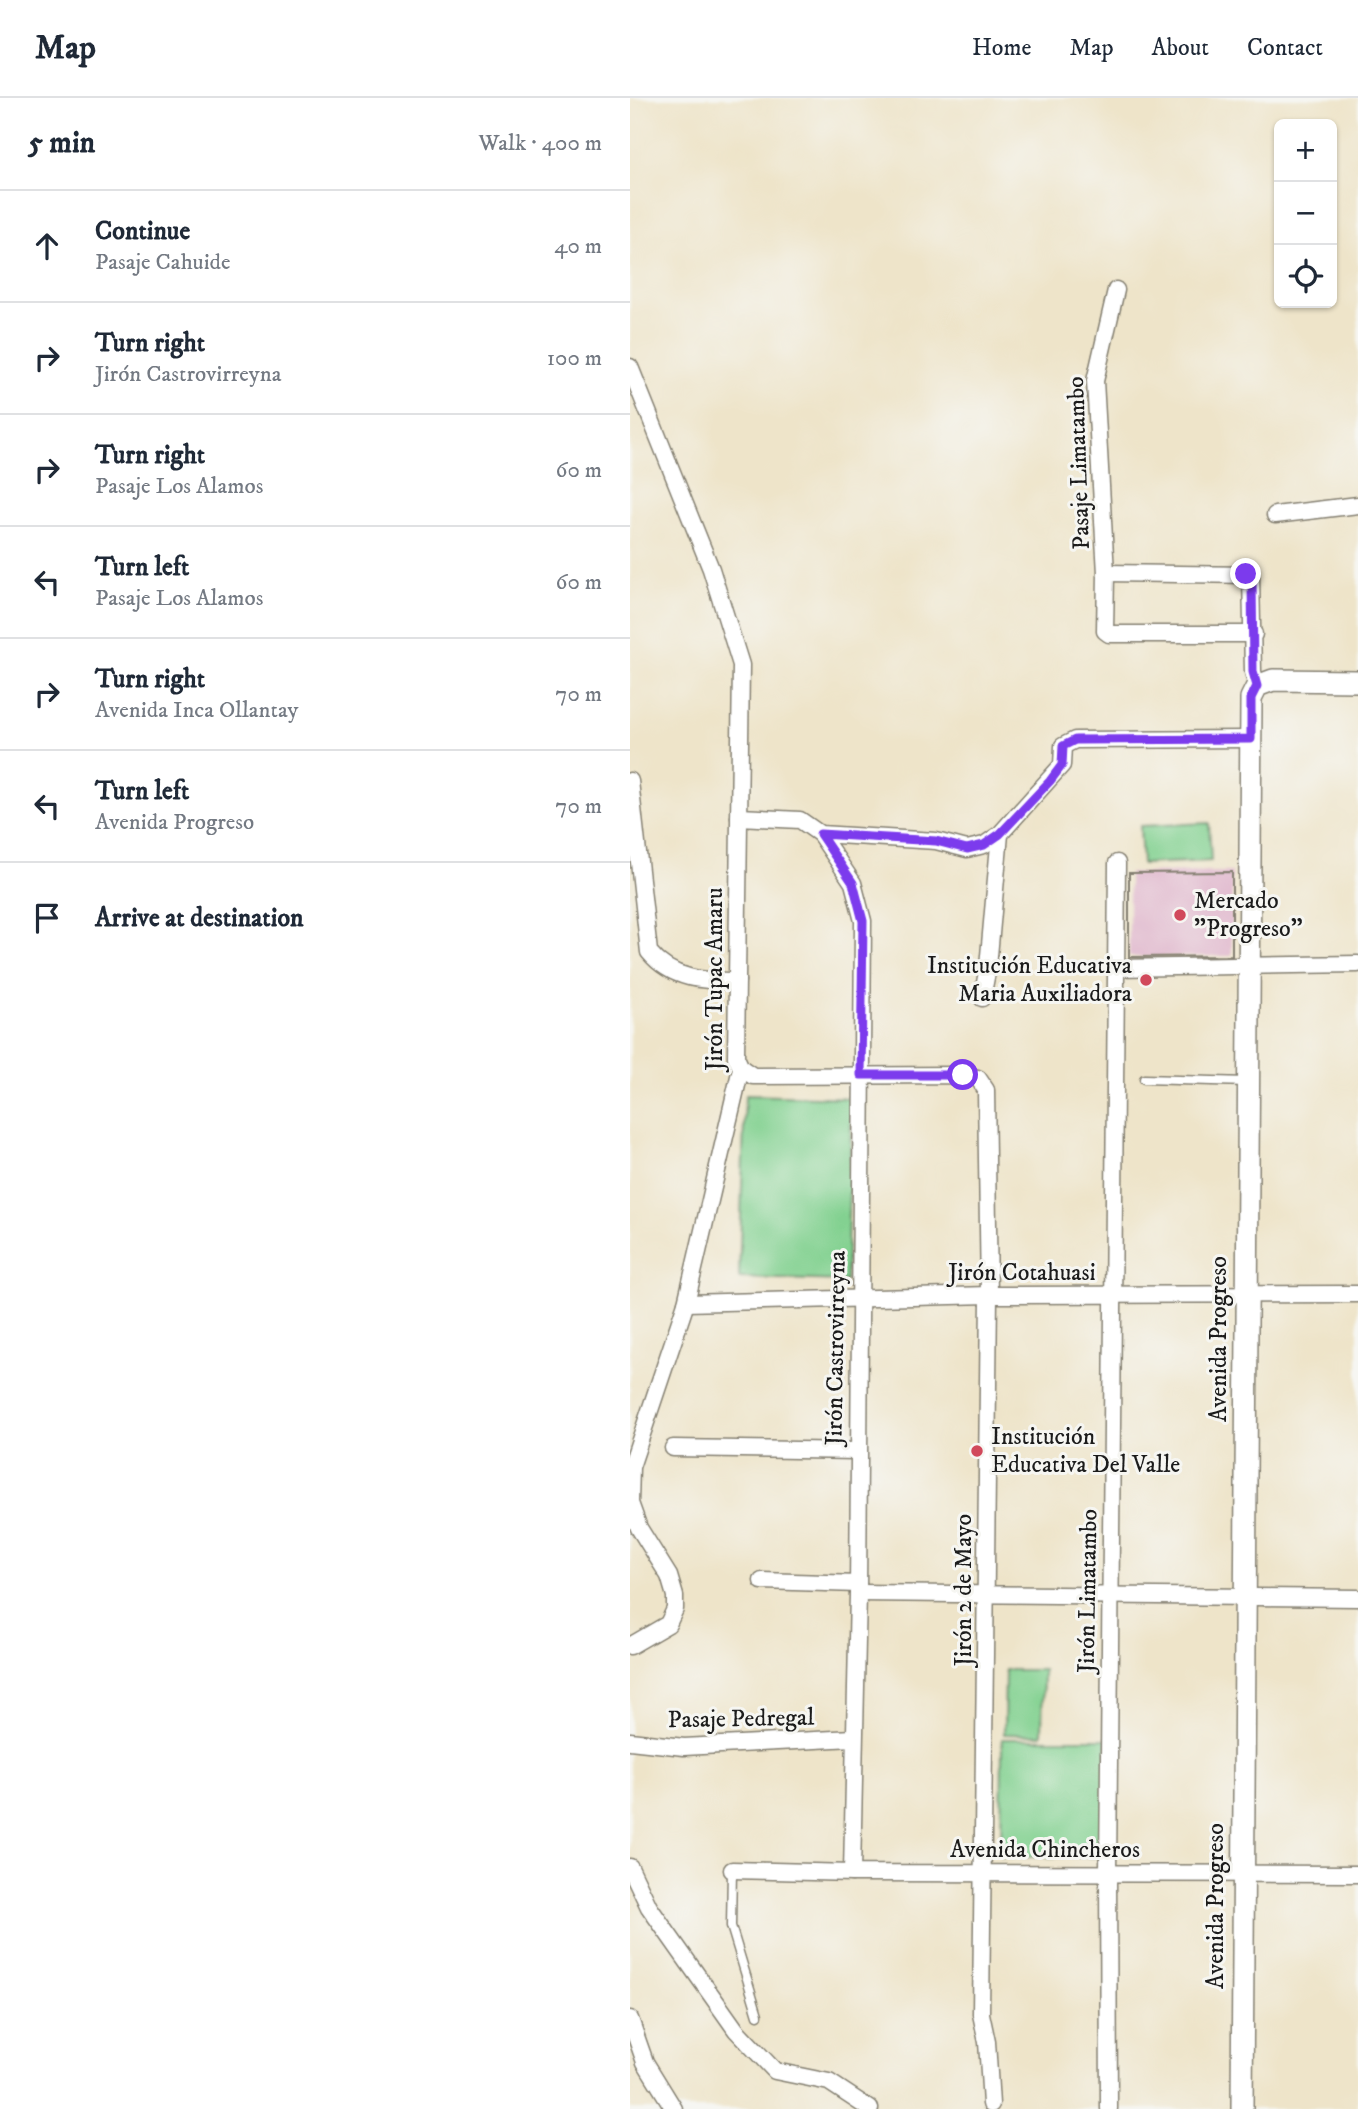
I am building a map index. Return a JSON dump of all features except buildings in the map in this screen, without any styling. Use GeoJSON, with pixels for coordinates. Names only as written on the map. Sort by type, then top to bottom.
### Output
{"type":"FeatureCollection","features":[{"type":"Feature","properties":{"kind":"street","name":"Pasaje Limatambo"},"geometry":{"type":"LineString","coordinates":[[1116,290],[1095,381],[1106,573],[1105,631],[1109,634],[1254,635]]}},
{"type":"Feature","properties":{"kind":"street","name":"Jirón Tupac Amaru"},"geometry":{"type":"LineString","coordinates":[[630,367],[711,569],[741,666],[736,1057],[741,1068],[686,1303],[631,1467],[630,1503],[639,1528],[669,1576],[675,1597],[675,1609],[668,1624],[630,1646]]}},
{"type":"Feature","properties":{"kind":"street"},"geometry":{"type":"LineString","coordinates":[[1275,515],[1358,505]]}},
{"type":"Feature","properties":{"kind":"street","name":"Avenida Progreso"},"geometry":{"type":"LineString","coordinates":[[1106,573],[1246,574],[1252,581],[1253,672],[1257,686],[1251,698],[1245,1295],[1242,2109]]}},
{"type":"Feature","properties":{"kind":"street"},"geometry":{"type":"LineString","coordinates":[[1257,686],[1273,680],[1358,681]]}},
{"type":"Feature","properties":{"kind":"street"},"geometry":{"type":"LineString","coordinates":[[739,817],[800,820],[820,834],[936,841],[967,849],[984,845],[1000,834],[1062,765],[1063,746],[1075,740],[1251,739]]}},
{"type":"Feature","properties":{"kind":"street"},"geometry":{"type":"LineString","coordinates":[[630,781],[649,952],[663,967],[697,981],[737,981]]}},
{"type":"Feature","properties":{"kind":"street","name":"Jirón Castrovirreyna"},"geometry":{"type":"LineString","coordinates":[[820,834],[853,883],[863,921],[858,1588],[852,1873]]}},
{"type":"Feature","properties":{"kind":"street"},"geometry":{"type":"LineString","coordinates":[[982,998],[992,930],[1000,834]]}},
{"type":"Feature","properties":{"kind":"street","name":"Jirón Limatambo"},"geometry":{"type":"LineString","coordinates":[[1109,2109],[1108,1873],[1117,863]]}},
{"type":"Feature","properties":{"kind":"street"},"geometry":{"type":"LineString","coordinates":[[1116,968],[1358,964]]}},
{"type":"Feature","properties":{"kind":"street"},"geometry":{"type":"LineString","coordinates":[[741,1068],[753,1076],[861,1075]]}},
{"type":"Feature","properties":{"kind":"street","name":"Jirón 2 de Mayo"},"geometry":{"type":"LineString","coordinates":[[861,1075],[978,1077],[986,1090],[989,1295],[981,2014],[987,2042],[992,2104]]}},
{"type":"Feature","properties":{"kind":"street","name":"Jirón Cotahuasi"},"geometry":{"type":"LineString","coordinates":[[686,1303],[989,1295],[1358,1294]]}},
{"type":"Feature","properties":{"kind":"street"},"geometry":{"type":"LineString","coordinates":[[673,1447],[858,1451]]}},
{"type":"Feature","properties":{"kind":"street"},"geometry":{"type":"LineString","coordinates":[[762,1581],[986,1595],[1358,1598]]}},
{"type":"Feature","properties":{"kind":"street","name":"Pasaje Pedregal"},"geometry":{"type":"LineString","coordinates":[[630,1741],[684,1746],[853,1738]]}},
{"type":"Feature","properties":{"kind":"street"},"geometry":{"type":"LineString","coordinates":[[630,1867],[649,1907],[736,2030],[775,2071],[829,2082],[870,2109]]}},
{"type":"Feature","properties":{"kind":"street","name":"Avenida Chincheros"},"geometry":{"type":"LineString","coordinates":[[732,1870],[852,1873],[984,1871],[1358,1874]]}},
{"type":"Feature","properties":{"kind":"street"},"geometry":{"type":"LineString","coordinates":[[630,2020],[645,2062],[674,2109]]}},
{"type":"Feature","properties":{"kind":"lane"},"geometry":{"type":"LineString","coordinates":[[1144,1079],[1247,1082]]}},
{"type":"Feature","properties":{"kind":"lane"},"geometry":{"type":"LineString","coordinates":[[732,1870],[731,1926],[758,2015]]}},
{"type":"Feature","properties":{"kind":"green space"},"geometry":{"type":"Polygon","coordinates":[[[1209,823],[1211,861],[1142,864],[1140,826],[1209,823]]]}},
{"type":"Feature","properties":{"kind":"green space"},"geometry":{"type":"Polygon","coordinates":[[[745,1095],[852,1098],[846,1281],[739,1278],[745,1095]]]}},
{"type":"Feature","properties":{"kind":"green space"},"geometry":{"type":"Polygon","coordinates":[[[1005,1670],[1043,1670],[1042,1735],[1004,1734],[1005,1670]]]}},
{"type":"Feature","properties":{"kind":"green space"},"geometry":{"type":"Polygon","coordinates":[[[1002,1739],[1107,1739],[1106,1857],[1001,1857],[1002,1739]]]}},
{"type":"Feature","properties":{"kind":"place","name":"Mercado \"Progreso\""},"geometry":{"type":"Point","coordinates":[1180,915]}},
{"type":"Feature","properties":{"kind":"place","name":"Institución Educativa Maria Auxiliadora"},"geometry":{"type":"Point","coordinates":[1146,980]}},
{"type":"Feature","properties":{"kind":"place","name":"Institución Educativa Del Valle"},"geometry":{"type":"Point","coordinates":[977,1451]}},
{"type":"Feature","properties":{"kind":"route"},"geometry":{"type":"LineString","coordinates":[[963,1075],[861,1075],[863,921],[853,883],[820,834],[936,841],[967,849],[984,845],[1000,834],[1050,781],[1062,765],[1063,746],[1075,740],[1251,739],[1251,698],[1257,686],[1253,672],[1252,581],[1251,575],[1246,574]]}}]}
